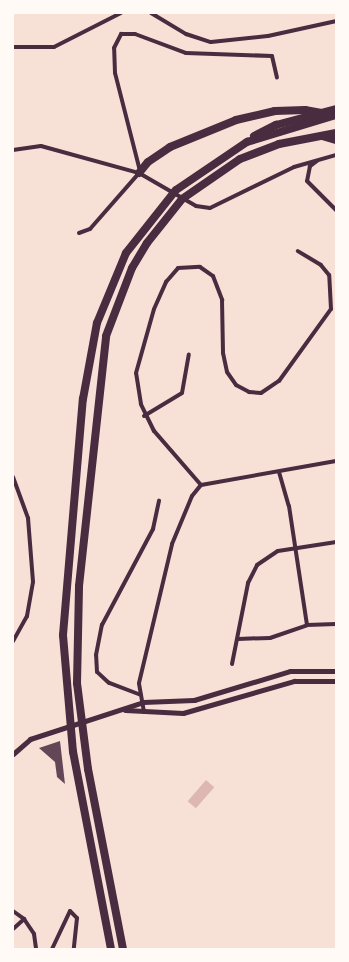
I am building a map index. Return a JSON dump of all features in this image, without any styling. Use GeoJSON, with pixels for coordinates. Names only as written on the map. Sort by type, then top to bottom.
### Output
{"type":"FeatureCollection","features":[{"type":"Feature","properties":{"kind":"highway"},"geometry":{"type":"LineString","coordinates":[[140,172],[154,157],[170,147],[223,124],[275,111],[335,113]]}},
{"type":"Feature","properties":{"kind":"highway"},"geometry":{"type":"LineString","coordinates":[[111,949],[68,715],[63,635],[65,588],[83,399],[97,323],[121,262],[154,213],[197,172],[276,125],[319,112]]}},
{"type":"Feature","properties":{"kind":"highway"},"geometry":{"type":"LineString","coordinates":[[247,142],[335,113]]}},
{"type":"Feature","properties":{"kind":"highway"},"geometry":{"type":"LineString","coordinates":[[123,949],[82,728],[76,636],[79,586],[106,336],[132,268],[166,218],[195,188],[240,159],[279,144],[336,133]]}},
{"type":"Feature","properties":{"kind":"highway"},"geometry":{"type":"LineString","coordinates":[[319,136],[336,140]]}},
{"type":"Feature","properties":{"kind":"street"},"geometry":{"type":"LineString","coordinates":[[13,46],[54,47],[121,13]]}},
{"type":"Feature","properties":{"kind":"street"},"geometry":{"type":"LineString","coordinates":[[151,13],[186,34],[211,42],[268,36],[336,21]]}},
{"type":"Feature","properties":{"kind":"street"},"geometry":{"type":"LineString","coordinates":[[140,172],[116,73],[114,48],[121,34],[135,34],[186,53],[272,56],[278,77]]}},
{"type":"Feature","properties":{"kind":"street"},"geometry":{"type":"LineString","coordinates":[[13,150],[42,146],[140,172],[196,206],[210,208],[294,167],[336,155]]}},
{"type":"Feature","properties":{"kind":"street"},"geometry":{"type":"LineString","coordinates":[[320,159],[310,166],[307,181],[336,210]]}},
{"type":"Feature","properties":{"kind":"street"},"geometry":{"type":"LineString","coordinates":[[79,233],[90,229],[140,172]]}},
{"type":"Feature","properties":{"kind":"street"},"geometry":{"type":"LineString","coordinates":[[201,485],[144,416],[136,373],[154,309],[172,273],[192,265],[213,276],[222,300],[223,353],[227,372],[236,385],[249,392],[261,393],[279,381],[330,309],[329,275],[321,265],[298,251]]}},
{"type":"Feature","properties":{"kind":"street"},"geometry":{"type":"LineString","coordinates":[[144,416],[182,393],[189,355]]}},
{"type":"Feature","properties":{"kind":"street"},"geometry":{"type":"LineString","coordinates":[[201,485],[336,461]]}},
{"type":"Feature","properties":{"kind":"street"},"geometry":{"type":"LineString","coordinates":[[279,472],[296,547],[307,625]]}},
{"type":"Feature","properties":{"kind":"street"},"geometry":{"type":"LineString","coordinates":[[13,477],[28,518],[32,582],[26,616],[13,641]]}},
{"type":"Feature","properties":{"kind":"street"},"geometry":{"type":"LineString","coordinates":[[144,712],[139,683],[178,525],[201,485]]}},
{"type":"Feature","properties":{"kind":"street"},"geometry":{"type":"LineString","coordinates":[[141,695],[109,683],[97,672],[96,655],[102,625],[153,529],[159,501]]}},
{"type":"Feature","properties":{"kind":"street"},"geometry":{"type":"LineString","coordinates":[[232,664],[251,572],[265,557],[296,547],[336,542]]}},
{"type":"Feature","properties":{"kind":"street"},"geometry":{"type":"LineString","coordinates":[[238,639],[270,638],[307,625],[336,624]]}},
{"type":"Feature","properties":{"kind":"street"},"geometry":{"type":"LineString","coordinates":[[13,754],[30,739],[125,710],[143,702],[194,700],[290,671],[336,671]]}},
{"type":"Feature","properties":{"kind":"street"},"geometry":{"type":"LineString","coordinates":[[125,710],[144,712],[196,710],[294,681],[336,681]]}},
{"type":"Feature","properties":{"kind":"street"},"geometry":{"type":"LineString","coordinates":[[13,911],[24,919],[34,934],[36,949]]}},
{"type":"Feature","properties":{"kind":"street"},"geometry":{"type":"LineString","coordinates":[[52,949],[70,911],[77,918],[74,949]]}},
{"type":"Feature","properties":{"kind":"street"},"geometry":{"type":"LineString","coordinates":[[13,929],[24,919]]}},
{"type":"Feature","properties":{"kind":"shaded area"},"geometry":{"type":"Polygon","coordinates":[[[206,780],[214,787],[196,808],[188,801],[206,780]]]}},
{"type":"Feature","properties":{"kind":"building"},"geometry":{"type":"Polygon","coordinates":[[[60,741],[65,784],[57,777],[55,762],[39,748],[60,741]]]}}]}
